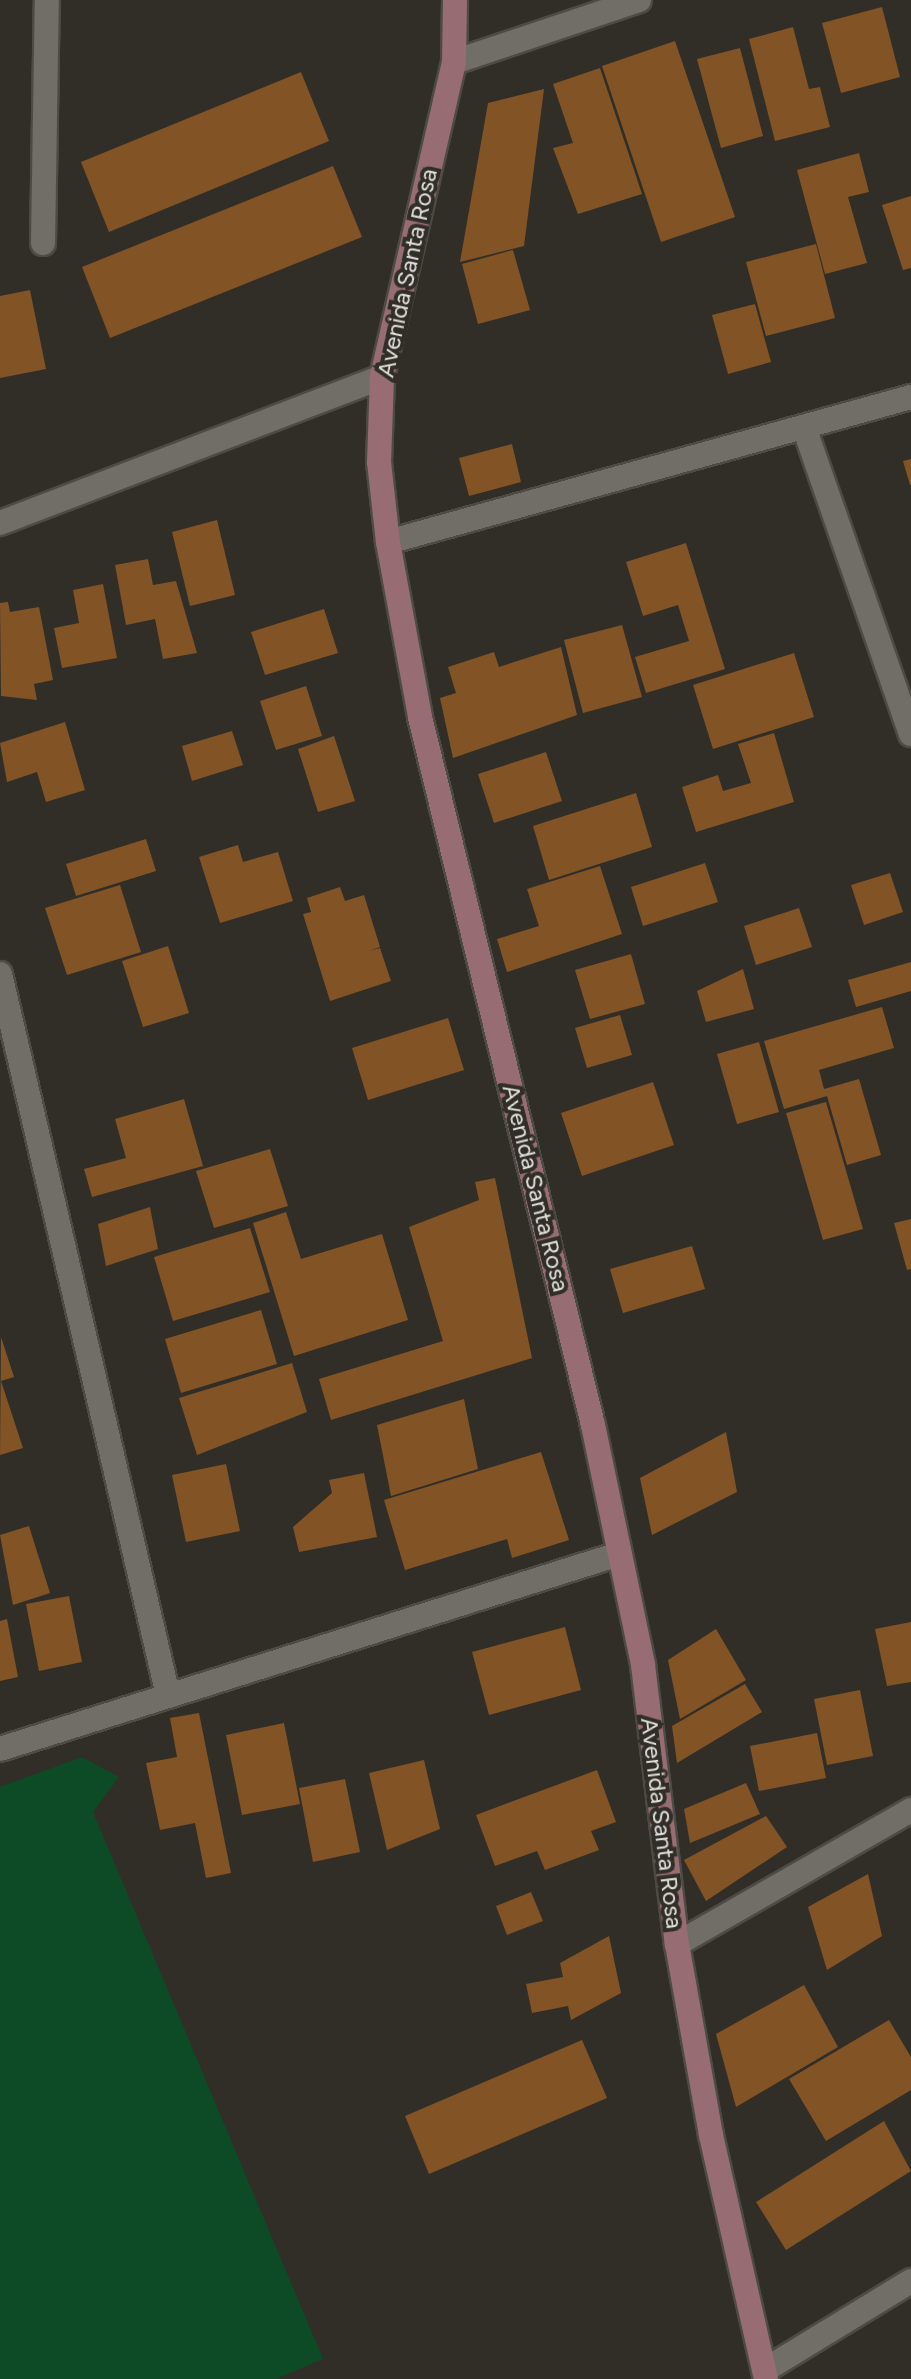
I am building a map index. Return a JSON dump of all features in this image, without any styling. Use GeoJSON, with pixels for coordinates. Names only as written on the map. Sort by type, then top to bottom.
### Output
{"type":"FeatureCollection","features":[{"type":"Feature","properties":{"kind":"main road","name":"Avenida Santa Rosa"},"geometry":{"type":"LineString","coordinates":[[455,0],[454,62],[382,377],[379,462],[388,542],[420,717],[643,1665],[677,1944],[765,2375]]}},
{"type":"Feature","properties":{"kind":"street"},"geometry":{"type":"LineString","coordinates":[[43,243],[47,0]]}},
{"type":"Feature","properties":{"kind":"street"},"geometry":{"type":"LineString","coordinates":[[454,62],[639,0]]}},
{"type":"Feature","properties":{"kind":"street"},"geometry":{"type":"LineString","coordinates":[[0,523],[382,377]]}},
{"type":"Feature","properties":{"kind":"street"},"geometry":{"type":"LineString","coordinates":[[388,542],[805,430],[911,397]]}},
{"type":"Feature","properties":{"kind":"street"},"geometry":{"type":"LineString","coordinates":[[805,430],[911,734]]}},
{"type":"Feature","properties":{"kind":"street"},"geometry":{"type":"LineString","coordinates":[[0,974],[167,1691]]}},
{"type":"Feature","properties":{"kind":"street"},"geometry":{"type":"LineString","coordinates":[[0,1749],[167,1691],[619,1554]]}},
{"type":"Feature","properties":{"kind":"street"},"geometry":{"type":"LineString","coordinates":[[677,1944],[911,1810]]}},
{"type":"Feature","properties":{"kind":"street"},"geometry":{"type":"LineString","coordinates":[[765,2375],[911,2281]]}},
{"type":"Feature","properties":{"kind":"green space"},"geometry":{"type":"Polygon","coordinates":[[[82,1757],[119,1777],[93,1812],[323,2359],[276,2379],[0,2379],[0,1787],[82,1757]]]}},
{"type":"Feature","properties":{"kind":"building"},"geometry":{"type":"Polygon","coordinates":[[[882,7],[900,77],[841,93],[822,23],[882,7]]]}},
{"type":"Feature","properties":{"kind":"building"},"geometry":{"type":"Polygon","coordinates":[[[793,27],[809,89],[820,87],[830,127],[775,141],[749,39],[793,27]]]}},
{"type":"Feature","properties":{"kind":"building"},"geometry":{"type":"Polygon","coordinates":[[[675,41],[735,217],[661,242],[602,66],[675,41]]]}},
{"type":"Feature","properties":{"kind":"building"},"geometry":{"type":"Polygon","coordinates":[[[740,48],[763,136],[721,148],[697,59],[740,48]]]}},
{"type":"Feature","properties":{"kind":"building"},"geometry":{"type":"Polygon","coordinates":[[[600,68],[642,194],[578,214],[553,148],[573,143],[553,84],[600,68]]]}},
{"type":"Feature","properties":{"kind":"building"},"geometry":{"type":"Polygon","coordinates":[[[301,72],[329,141],[109,232],[81,162],[301,72]]]}},
{"type":"Feature","properties":{"kind":"building"},"geometry":{"type":"Polygon","coordinates":[[[544,89],[524,246],[460,262],[488,103],[544,89]]]}},
{"type":"Feature","properties":{"kind":"building"},"geometry":{"type":"Polygon","coordinates":[[[859,153],[869,192],[848,197],[867,263],[825,274],[797,170],[859,153]]]}},
{"type":"Feature","properties":{"kind":"building"},"geometry":{"type":"Polygon","coordinates":[[[333,166],[362,237],[110,338],[82,267],[333,166]]]}},
{"type":"Feature","properties":{"kind":"building"},"geometry":{"type":"Polygon","coordinates":[[[911,196],[911,268],[903,270],[882,205],[911,196]]]}},
{"type":"Feature","properties":{"kind":"building"},"geometry":{"type":"Polygon","coordinates":[[[816,244],[835,318],[766,336],[746,262],[816,244]]]}},
{"type":"Feature","properties":{"kind":"building"},"geometry":{"type":"Polygon","coordinates":[[[513,250],[530,310],[478,324],[462,264],[513,250]]]}},
{"type":"Feature","properties":{"kind":"building"},"geometry":{"type":"Polygon","coordinates":[[[30,290],[46,369],[0,378],[0,296],[30,290]]]}},
{"type":"Feature","properties":{"kind":"building"},"geometry":{"type":"Polygon","coordinates":[[[755,304],[771,362],[728,374],[712,315],[755,304]]]}},
{"type":"Feature","properties":{"kind":"building"},"geometry":{"type":"Polygon","coordinates":[[[512,444],[521,482],[469,496],[459,458],[512,444]]]}},
{"type":"Feature","properties":{"kind":"building"},"geometry":{"type":"Polygon","coordinates":[[[911,459],[911,485],[910,485],[903,461],[911,459]]]}},
{"type":"Feature","properties":{"kind":"building"},"geometry":{"type":"Polygon","coordinates":[[[217,520],[235,595],[190,606],[172,532],[217,520]]]}},
{"type":"Feature","properties":{"kind":"building"},"geometry":{"type":"Polygon","coordinates":[[[686,543],[725,669],[646,693],[635,657],[689,641],[678,605],[643,616],[626,562],[686,543]]]}},
{"type":"Feature","properties":{"kind":"building"},"geometry":{"type":"Polygon","coordinates":[[[148,559],[153,585],[176,581],[197,653],[163,659],[155,619],[126,625],[115,565],[148,559]]]}},
{"type":"Feature","properties":{"kind":"building"},"geometry":{"type":"Polygon","coordinates":[[[103,584],[117,658],[62,668],[54,628],[79,623],[73,590],[103,584]]]}},
{"type":"Feature","properties":{"kind":"building"},"geometry":{"type":"Polygon","coordinates":[[[8,602],[10,612],[39,607],[53,680],[34,684],[37,700],[1,696],[0,603],[8,602]]]}},
{"type":"Feature","properties":{"kind":"building"},"geometry":{"type":"Polygon","coordinates":[[[324,609],[338,653],[265,675],[251,632],[324,609]]]}},
{"type":"Feature","properties":{"kind":"building"},"geometry":{"type":"Polygon","coordinates":[[[622,625],[642,697],[583,713],[564,640],[622,625]]]}},
{"type":"Feature","properties":{"kind":"building"},"geometry":{"type":"Polygon","coordinates":[[[561,647],[577,715],[453,758],[440,698],[456,693],[448,667],[494,652],[499,667],[561,647]]]}},
{"type":"Feature","properties":{"kind":"building"},"geometry":{"type":"Polygon","coordinates":[[[794,653],[814,717],[713,749],[693,685],[794,653]]]}},
{"type":"Feature","properties":{"kind":"building"},"geometry":{"type":"Polygon","coordinates":[[[306,686],[322,736],[276,750],[260,701],[306,686]]]}},
{"type":"Feature","properties":{"kind":"building"},"geometry":{"type":"Polygon","coordinates":[[[65,722],[85,790],[46,802],[37,772],[7,782],[0,743],[65,722]]]}},
{"type":"Feature","properties":{"kind":"building"},"geometry":{"type":"Polygon","coordinates":[[[232,731],[243,765],[192,781],[182,746],[232,731]]]}},
{"type":"Feature","properties":{"kind":"building"},"geometry":{"type":"Polygon","coordinates":[[[774,733],[794,802],[696,832],[682,787],[718,775],[723,791],[751,783],[738,744],[774,733]]]}},
{"type":"Feature","properties":{"kind":"building"},"geometry":{"type":"Polygon","coordinates":[[[334,736],[355,801],[318,812],[298,749],[334,736]]]}},
{"type":"Feature","properties":{"kind":"building"},"geometry":{"type":"Polygon","coordinates":[[[546,752],[562,801],[494,823],[478,774],[546,752]]]}},
{"type":"Feature","properties":{"kind":"building"},"geometry":{"type":"Polygon","coordinates":[[[636,793],[652,847],[549,880],[533,826],[636,793]]]}},
{"type":"Feature","properties":{"kind":"building"},"geometry":{"type":"Polygon","coordinates":[[[146,839],[156,871],[76,896],[66,864],[146,839]]]}},
{"type":"Feature","properties":{"kind":"building"},"geometry":{"type":"Polygon","coordinates":[[[238,845],[243,862],[278,852],[293,901],[220,923],[199,857],[238,845]]]}},
{"type":"Feature","properties":{"kind":"building"},"geometry":{"type":"Polygon","coordinates":[[[705,863],[718,902],[643,926],[631,887],[705,863]]]}},
{"type":"Feature","properties":{"kind":"building"},"geometry":{"type":"Polygon","coordinates":[[[600,866],[622,934],[507,972],[497,939],[539,926],[527,889],[600,866]]]}},
{"type":"Feature","properties":{"kind":"building"},"geometry":{"type":"Polygon","coordinates":[[[890,873],[903,912],[864,925],[851,885],[890,873]]]}},
{"type":"Feature","properties":{"kind":"building"},"geometry":{"type":"Polygon","coordinates":[[[120,885],[141,952],[67,975],[45,908],[120,885]]]}},
{"type":"Feature","properties":{"kind":"building"},"geometry":{"type":"Polygon","coordinates":[[[340,887],[345,901],[364,895],[380,947],[369,951],[380,948],[391,981],[330,1001],[303,914],[311,912],[307,898],[340,887]]]}},
{"type":"Feature","properties":{"kind":"building"},"geometry":{"type":"Polygon","coordinates":[[[799,908],[812,947],[756,965],[744,926],[799,908]]]}},
{"type":"Feature","properties":{"kind":"building"},"geometry":{"type":"Polygon","coordinates":[[[168,946],[189,1013],[143,1027],[122,961],[168,946]]]}},
{"type":"Feature","properties":{"kind":"building"},"geometry":{"type":"Polygon","coordinates":[[[631,954],[645,1004],[590,1019],[575,970],[631,954]]]}},
{"type":"Feature","properties":{"kind":"building"},"geometry":{"type":"Polygon","coordinates":[[[911,962],[911,991],[856,1007],[848,980],[911,962]]]}},
{"type":"Feature","properties":{"kind":"building"},"geometry":{"type":"Polygon","coordinates":[[[743,969],[754,1009],[706,1022],[697,991],[743,969]]]}},
{"type":"Feature","properties":{"kind":"building"},"geometry":{"type":"Polygon","coordinates":[[[882,1007],[894,1048],[819,1070],[824,1089],[859,1079],[881,1155],[847,1165],[827,1096],[784,1109],[764,1041],[882,1007]]]}},
{"type":"Feature","properties":{"kind":"building"},"geometry":{"type":"Polygon","coordinates":[[[620,1015],[632,1055],[587,1068],[575,1028],[620,1015]]]}},
{"type":"Feature","properties":{"kind":"building"},"geometry":{"type":"Polygon","coordinates":[[[448,1018],[464,1070],[368,1100],[352,1048],[448,1018]]]}},
{"type":"Feature","properties":{"kind":"building"},"geometry":{"type":"Polygon","coordinates":[[[759,1042],[779,1112],[737,1124],[717,1054],[759,1042]]]}},
{"type":"Feature","properties":{"kind":"building"},"geometry":{"type":"Polygon","coordinates":[[[653,1082],[674,1145],[582,1176],[561,1113],[653,1082]]]}},
{"type":"Feature","properties":{"kind":"building"},"geometry":{"type":"Polygon","coordinates":[[[184,1099],[203,1166],[92,1197],[84,1169],[126,1158],[115,1119],[184,1099]]]}},
{"type":"Feature","properties":{"kind":"building"},"geometry":{"type":"Polygon","coordinates":[[[826,1102],[863,1229],[823,1240],[786,1113],[826,1102]]]}},
{"type":"Feature","properties":{"kind":"building"},"geometry":{"type":"Polygon","coordinates":[[[270,1149],[288,1206],[214,1228],[196,1171],[270,1149]]]}},
{"type":"Feature","properties":{"kind":"building"},"geometry":{"type":"Polygon","coordinates":[[[495,1178],[532,1358],[331,1420],[319,1379],[443,1341],[409,1227],[479,1200],[475,1182],[495,1178]]]}},
{"type":"Feature","properties":{"kind":"building"},"geometry":{"type":"Polygon","coordinates":[[[150,1207],[158,1249],[106,1266],[98,1224],[150,1207]]]}},
{"type":"Feature","properties":{"kind":"building"},"geometry":{"type":"Polygon","coordinates":[[[286,1212],[301,1259],[382,1234],[408,1320],[294,1356],[253,1223],[286,1212]]]}},
{"type":"Feature","properties":{"kind":"building"},"geometry":{"type":"Polygon","coordinates":[[[911,1219],[911,1269],[907,1270],[894,1223],[911,1219]]]}},
{"type":"Feature","properties":{"kind":"building"},"geometry":{"type":"Polygon","coordinates":[[[250,1228],[270,1292],[173,1321],[154,1257],[250,1228]]]}},
{"type":"Feature","properties":{"kind":"building"},"geometry":{"type":"Polygon","coordinates":[[[692,1246],[705,1289],[623,1313],[610,1269],[692,1246]]]}},
{"type":"Feature","properties":{"kind":"building"},"geometry":{"type":"Polygon","coordinates":[[[261,1310],[277,1364],[181,1393],[165,1339],[261,1310]]]}},
{"type":"Feature","properties":{"kind":"building"},"geometry":{"type":"Polygon","coordinates":[[[1,1337],[14,1377],[1,1381],[23,1448],[0,1455],[1,1337]]]}},
{"type":"Feature","properties":{"kind":"building"},"geometry":{"type":"Polygon","coordinates":[[[292,1363],[307,1412],[197,1455],[179,1398],[292,1363]]]}},
{"type":"Feature","properties":{"kind":"building"},"geometry":{"type":"Polygon","coordinates":[[[464,1399],[478,1469],[391,1496],[377,1425],[464,1399]]]}},
{"type":"Feature","properties":{"kind":"building"},"geometry":{"type":"Polygon","coordinates":[[[726,1432],[737,1492],[652,1535],[640,1478],[726,1432]]]}},
{"type":"Feature","properties":{"kind":"building"},"geometry":{"type":"Polygon","coordinates":[[[541,1452],[569,1540],[512,1558],[507,1539],[405,1570],[384,1500],[541,1452]]]}},
{"type":"Feature","properties":{"kind":"building"},"geometry":{"type":"Polygon","coordinates":[[[226,1464],[240,1531],[186,1542],[172,1475],[226,1464]]]}},
{"type":"Feature","properties":{"kind":"building"},"geometry":{"type":"Polygon","coordinates":[[[364,1473],[377,1537],[299,1552],[293,1527],[332,1493],[329,1480],[364,1473]]]}},
{"type":"Feature","properties":{"kind":"building"},"geometry":{"type":"Polygon","coordinates":[[[29,1526],[50,1593],[13,1605],[0,1535],[29,1526]]]}},
{"type":"Feature","properties":{"kind":"building"},"geometry":{"type":"Polygon","coordinates":[[[69,1596],[82,1662],[39,1671],[26,1604],[69,1596]]]}},
{"type":"Feature","properties":{"kind":"building"},"geometry":{"type":"Polygon","coordinates":[[[7,1619],[18,1677],[0,1681],[0,1621],[7,1619]]]}},
{"type":"Feature","properties":{"kind":"building"},"geometry":{"type":"Polygon","coordinates":[[[911,1622],[911,1682],[887,1686],[875,1629],[911,1622]]]}},
{"type":"Feature","properties":{"kind":"building"},"geometry":{"type":"Polygon","coordinates":[[[565,1627],[581,1690],[489,1715],[472,1652],[565,1627]]]}},
{"type":"Feature","properties":{"kind":"building"},"geometry":{"type":"Polygon","coordinates":[[[716,1629],[746,1680],[680,1719],[668,1660],[716,1629]]]}},
{"type":"Feature","properties":{"kind":"building"},"geometry":{"type":"Polygon","coordinates":[[[745,1684],[762,1712],[677,1763],[672,1726],[745,1684]]]}},
{"type":"Feature","properties":{"kind":"building"},"geometry":{"type":"Polygon","coordinates":[[[860,1690],[873,1756],[827,1765],[814,1699],[860,1690]]]}},
{"type":"Feature","properties":{"kind":"building"},"geometry":{"type":"Polygon","coordinates":[[[199,1713],[231,1873],[206,1878],[195,1823],[160,1830],[146,1763],[177,1757],[170,1718],[199,1713]]]}},
{"type":"Feature","properties":{"kind":"building"},"geometry":{"type":"Polygon","coordinates":[[[284,1723],[300,1804],[242,1815],[226,1735],[284,1723]]]}},
{"type":"Feature","properties":{"kind":"building"},"geometry":{"type":"Polygon","coordinates":[[[817,1733],[826,1778],[759,1791],[750,1746],[817,1733]]]}},
{"type":"Feature","properties":{"kind":"building"},"geometry":{"type":"Polygon","coordinates":[[[424,1760],[440,1829],[387,1850],[369,1773],[424,1760]]]}},
{"type":"Feature","properties":{"kind":"building"},"geometry":{"type":"Polygon","coordinates":[[[597,1770],[616,1822],[591,1831],[599,1850],[545,1870],[537,1851],[495,1866],[476,1815],[597,1770]]]}},
{"type":"Feature","properties":{"kind":"building"},"geometry":{"type":"Polygon","coordinates":[[[345,1779],[360,1852],[313,1862],[299,1788],[345,1779]]]}},
{"type":"Feature","properties":{"kind":"building"},"geometry":{"type":"Polygon","coordinates":[[[746,1783],[760,1814],[690,1843],[684,1809],[746,1783]]]}},
{"type":"Feature","properties":{"kind":"building"},"geometry":{"type":"Polygon","coordinates":[[[766,1816],[787,1847],[706,1901],[684,1860],[766,1816]]]}},
{"type":"Feature","properties":{"kind":"building"},"geometry":{"type":"Polygon","coordinates":[[[868,1874],[882,1936],[827,1970],[808,1907],[868,1874]]]}},
{"type":"Feature","properties":{"kind":"building"},"geometry":{"type":"Polygon","coordinates":[[[531,1892],[543,1921],[507,1935],[496,1906],[531,1892]]]}},
{"type":"Feature","properties":{"kind":"building"},"geometry":{"type":"Polygon","coordinates":[[[609,1936],[621,1993],[571,2020],[568,2006],[532,2013],[526,1984],[563,1977],[560,1963],[609,1936]]]}},
{"type":"Feature","properties":{"kind":"building"},"geometry":{"type":"Polygon","coordinates":[[[804,1985],[838,2047],[736,2107],[716,2034],[804,1985]]]}},
{"type":"Feature","properties":{"kind":"building"},"geometry":{"type":"Polygon","coordinates":[[[889,2020],[911,2057],[911,2090],[826,2141],[789,2079],[889,2020]]]}},
{"type":"Feature","properties":{"kind":"building"},"geometry":{"type":"Polygon","coordinates":[[[582,2040],[607,2098],[429,2174],[405,2116],[582,2040]]]}},
{"type":"Feature","properties":{"kind":"building"},"geometry":{"type":"Polygon","coordinates":[[[884,2121],[911,2171],[786,2250],[756,2202],[884,2121]]]}}]}
